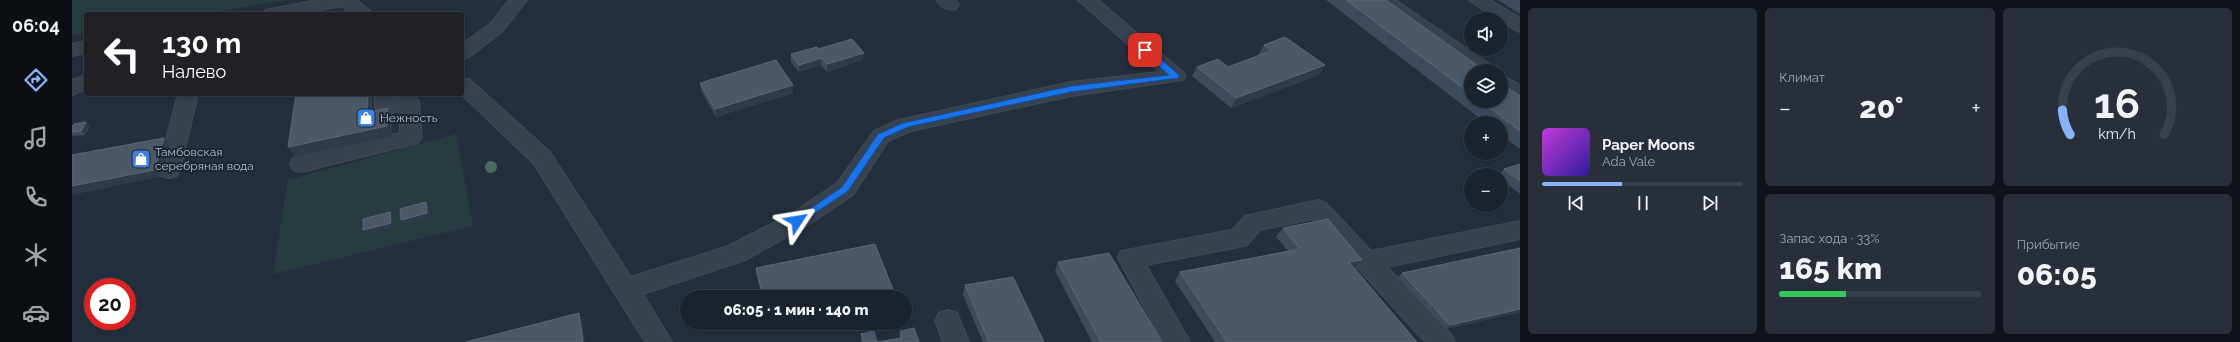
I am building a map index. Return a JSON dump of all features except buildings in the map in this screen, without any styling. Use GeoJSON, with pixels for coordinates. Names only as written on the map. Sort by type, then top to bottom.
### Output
{"type":"FeatureCollection","features":[{"type":"Feature","properties":{"kind":"lane"},"geometry":{"type":"LineString","coordinates":[[282,12],[345,0],[362,12]]}},
{"type":"Feature","properties":{"kind":"lane"},"geometry":{"type":"LineString","coordinates":[[464,52],[496,28],[518,0]]}},
{"type":"Feature","properties":{"kind":"lane"},"geometry":{"type":"LineString","coordinates":[[625,290],[736,253],[797,221],[845,189],[881,136],[906,125],[1071,89],[1176,76],[1087,0]]}},
{"type":"Feature","properties":{"kind":"lane"},"geometry":{"type":"LineString","coordinates":[[1383,0],[1477,64]]}},
{"type":"Feature","properties":{"kind":"lane"},"geometry":{"type":"LineString","coordinates":[[1478,0],[1520,26]]}},
{"type":"Feature","properties":{"kind":"lane"},"geometry":{"type":"LineString","coordinates":[[72,50],[84,48]]}},
{"type":"Feature","properties":{"kind":"lane"},"geometry":{"type":"LineString","coordinates":[[72,82],[84,80]]}},
{"type":"Feature","properties":{"kind":"lane"},"geometry":{"type":"LineString","coordinates":[[72,88],[84,81]]}},
{"type":"Feature","properties":{"kind":"lane"},"geometry":{"type":"LineString","coordinates":[[464,86],[542,158],[658,342]]}},
{"type":"Feature","properties":{"kind":"lane"},"geometry":{"type":"LineString","coordinates":[[1508,86],[1520,94]]}},
{"type":"Feature","properties":{"kind":"lane"},"geometry":{"type":"LineString","coordinates":[[169,170],[188,96]]}},
{"type":"Feature","properties":{"kind":"lane"},"geometry":{"type":"LineString","coordinates":[[301,164],[411,138],[409,98],[386,108],[385,96]]}},
{"type":"Feature","properties":{"kind":"lane"},"geometry":{"type":"LineString","coordinates":[[1176,342],[1130,258],[1239,238],[1253,222],[1318,209],[1442,342]]}},
{"type":"Feature","properties":{"kind":"lane"},"geometry":{"type":"LineString","coordinates":[[1366,262],[1520,230]]}},
{"type":"Feature","properties":{"kind":"green space"},"geometry":{"type":"Polygon","coordinates":[[[72,0],[288,0],[213,12],[84,12],[84,33],[72,35],[72,0]]]}},
{"type":"Feature","properties":{"kind":"green space"},"geometry":{"type":"Polygon","coordinates":[[[456,134],[473,226],[273,274],[288,180],[456,134]]]}},
{"type":"Feature","properties":{"kind":"place","name":"Нежность"},"geometry":{"type":"Point","coordinates":[366,118]}},
{"type":"Feature","properties":{"kind":"place","name":"Тамбовская серебряная вода"},"geometry":{"type":"Point","coordinates":[141,159]}},
{"type":"Feature","properties":{"kind":"route"},"geometry":{"type":"LineString","coordinates":[[797,221],[845,189],[881,136],[906,125],[1071,89],[1176,76],[1145,50]]}}]}
